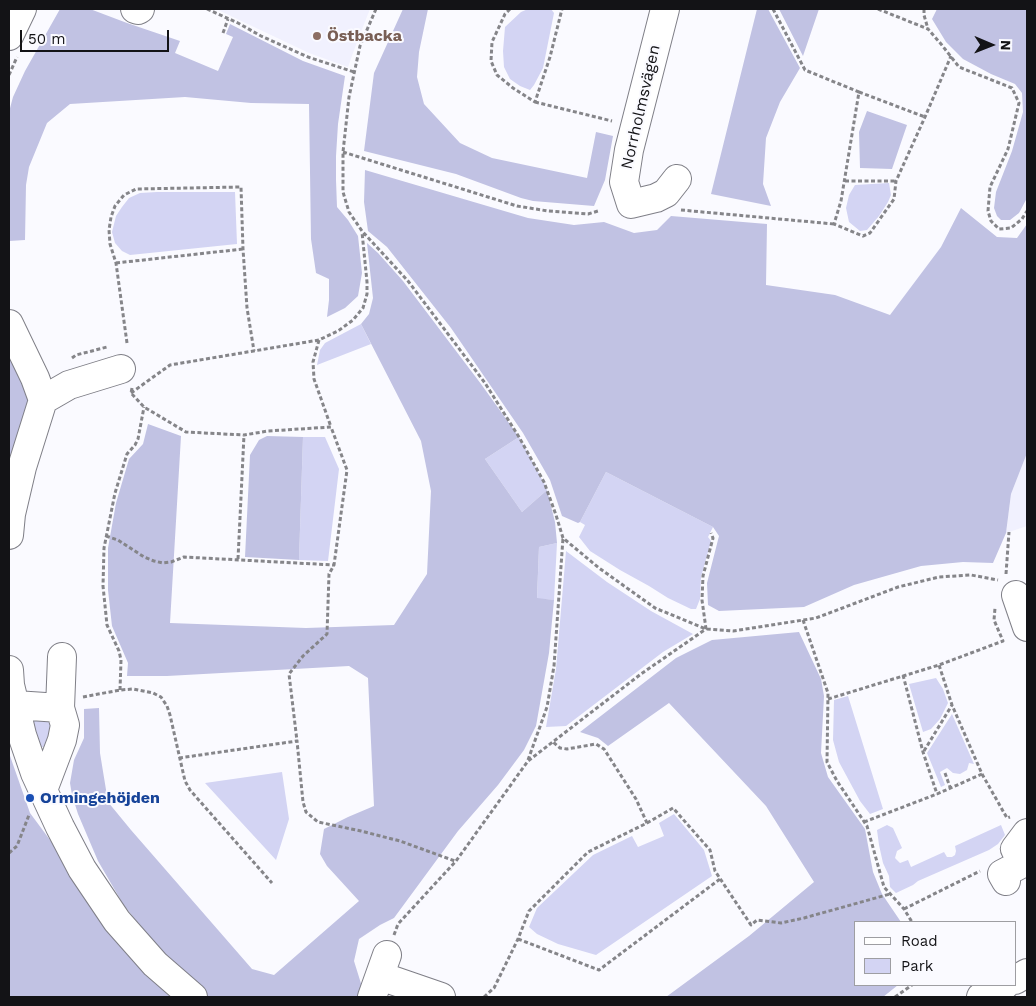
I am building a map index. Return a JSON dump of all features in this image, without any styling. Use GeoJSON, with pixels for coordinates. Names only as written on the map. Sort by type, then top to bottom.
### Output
{"type":"FeatureCollection","features":[{"type":"Feature","properties":{"kind":"street"},"geometry":{"type":"LineString","coordinates":[[9,36],[22,9]]}},
{"type":"Feature","properties":{"kind":"street"},"geometry":{"type":"LineString","coordinates":[[135,9],[140,9]]}},
{"type":"Feature","properties":{"kind":"street","name":"Norrholmsvägen"},"geometry":{"type":"LineString","coordinates":[[665,9],[629,150],[624,182],[631,204],[656,198],[666,193],[677,178]]}},
{"type":"Feature","properties":{"kind":"street"},"geometry":{"type":"LineString","coordinates":[[9,324],[35,378],[43,400],[22,467],[11,514],[9,535]]}},
{"type":"Feature","properties":{"kind":"street"},"geometry":{"type":"LineString","coordinates":[[43,400],[68,385],[122,367]]}},
{"type":"Feature","properties":{"kind":"street"},"geometry":{"type":"LineString","coordinates":[[1008,585],[1027,627]]}},
{"type":"Feature","properties":{"kind":"street"},"geometry":{"type":"LineString","coordinates":[[37,799],[62,740],[65,725],[68,703],[62,657]]}},
{"type":"Feature","properties":{"kind":"street"},"geometry":{"type":"LineString","coordinates":[[9,670],[10,685],[22,735],[35,773],[37,799],[60,827],[82,870],[117,921],[155,964],[193,997]]}},
{"type":"Feature","properties":{"kind":"street"},"geometry":{"type":"LineString","coordinates":[[15,705],[68,703]]}},
{"type":"Feature","properties":{"kind":"street"},"geometry":{"type":"LineString","coordinates":[[1010,869],[1015,849],[1027,833]]}},
{"type":"Feature","properties":{"kind":"street"},"geometry":{"type":"LineString","coordinates":[[1016,979],[1027,973]]}},
{"type":"Feature","properties":{"kind":"street"},"geometry":{"type":"LineString","coordinates":[[380,976],[441,997]]}},
{"type":"Feature","properties":{"kind":"street"},"geometry":{"type":"LineString","coordinates":[[981,997],[1003,986]]}},
{"type":"Feature","properties":{"kind":"path"},"geometry":{"type":"LineString","coordinates":[[207,9],[260,36],[308,57],[354,72]]}},
{"type":"Feature","properties":{"kind":"path"},"geometry":{"type":"LineString","coordinates":[[376,9],[360,46],[349,97],[343,152],[343,192],[349,212],[362,231],[408,281],[486,383],[544,482],[563,538],[554,666],[547,707],[528,761],[456,861],[398,924],[380,976]]}},
{"type":"Feature","properties":{"kind":"path"},"geometry":{"type":"LineString","coordinates":[[510,9],[505,14],[492,42],[492,61],[498,75],[512,88],[536,102],[615,122]]}},
{"type":"Feature","properties":{"kind":"path"},"geometry":{"type":"LineString","coordinates":[[536,102],[562,9]]}},
{"type":"Feature","properties":{"kind":"path"},"geometry":{"type":"LineString","coordinates":[[773,9],[806,70],[925,117]]}},
{"type":"Feature","properties":{"kind":"path"},"geometry":{"type":"LineString","coordinates":[[878,9],[928,29]]}},
{"type":"Feature","properties":{"kind":"path"},"geometry":{"type":"LineString","coordinates":[[924,9],[928,29],[959,67],[1012,88],[1019,103],[1008,149],[990,187],[988,211],[991,221],[999,229],[1011,228],[1022,219],[1027,211]]}},
{"type":"Feature","properties":{"kind":"path"},"geometry":{"type":"LineString","coordinates":[[223,33],[228,19]]}},
{"type":"Feature","properties":{"kind":"path"},"geometry":{"type":"LineString","coordinates":[[673,209],[834,224],[863,236],[870,232],[894,199],[896,181],[950,56]]}},
{"type":"Feature","properties":{"kind":"path"},"geometry":{"type":"LineString","coordinates":[[834,224],[845,181],[860,92]]}},
{"type":"Feature","properties":{"kind":"path"},"geometry":{"type":"LineString","coordinates":[[343,152],[517,206],[588,214],[598,211]]}},
{"type":"Feature","properties":{"kind":"path"},"geometry":{"type":"LineString","coordinates":[[845,181],[896,181]]}},
{"type":"Feature","properties":{"kind":"path"},"geometry":{"type":"LineString","coordinates":[[254,351],[246,308],[241,188],[136,188],[124,195],[115,206],[111,217],[109,230],[110,244],[116,263],[127,343],[122,367],[144,407],[186,432],[244,435],[268,431],[331,427]]}},
{"type":"Feature","properties":{"kind":"path"},"geometry":{"type":"LineString","coordinates":[[69,361],[76,356],[122,367],[170,366],[319,340],[338,331],[353,320],[362,308],[367,294],[367,282],[362,231]]}},
{"type":"Feature","properties":{"kind":"path"},"geometry":{"type":"LineString","coordinates":[[116,263],[243,249]]}},
{"type":"Feature","properties":{"kind":"path"},"geometry":{"type":"LineString","coordinates":[[319,340],[313,362],[314,379],[347,470],[334,566],[329,574],[327,634],[303,656],[289,674],[303,802],[306,812],[318,822],[400,841],[456,861]]}},
{"type":"Feature","properties":{"kind":"path"},"geometry":{"type":"LineString","coordinates":[[120,690],[121,660],[119,651],[107,626],[103,586],[104,548],[115,493],[127,454],[138,439],[144,407]]}},
{"type":"Feature","properties":{"kind":"path"},"geometry":{"type":"LineString","coordinates":[[238,559],[244,435]]}},
{"type":"Feature","properties":{"kind":"path"},"geometry":{"type":"LineString","coordinates":[[706,629],[702,600],[703,576],[713,538],[711,532]]}},
{"type":"Feature","properties":{"kind":"path"},"geometry":{"type":"LineString","coordinates":[[563,538],[599,568],[655,608],[706,629],[733,631],[816,618],[898,588],[939,577],[971,574],[997,579],[1008,585],[1009,532]]}},
{"type":"Feature","properties":{"kind":"path"},"geometry":{"type":"LineString","coordinates":[[106,536],[118,540],[154,561],[162,563],[184,557],[334,566]]}},
{"type":"Feature","properties":{"kind":"path"},"geometry":{"type":"LineString","coordinates":[[802,620],[828,693],[826,762],[867,826],[884,887],[904,909],[911,921]]}},
{"type":"Feature","properties":{"kind":"path"},"geometry":{"type":"LineString","coordinates":[[528,761],[641,674],[706,629]]}},
{"type":"Feature","properties":{"kind":"path"},"geometry":{"type":"LineString","coordinates":[[828,699],[939,665],[1003,641]]}},
{"type":"Feature","properties":{"kind":"path"},"geometry":{"type":"LineString","coordinates":[[939,665],[952,705],[982,774],[1004,814]]}},
{"type":"Feature","properties":{"kind":"path"},"geometry":{"type":"LineString","coordinates":[[903,675],[937,794]]}},
{"type":"Feature","properties":{"kind":"path"},"geometry":{"type":"LineString","coordinates":[[68,703],[120,690],[144,690],[161,697],[170,715],[185,781],[190,790],[272,883]]}},
{"type":"Feature","properties":{"kind":"path"},"geometry":{"type":"LineString","coordinates":[[924,752],[952,705]]}},
{"type":"Feature","properties":{"kind":"path"},"geometry":{"type":"LineString","coordinates":[[179,758],[297,741]]}},
{"type":"Feature","properties":{"kind":"path"},"geometry":{"type":"LineString","coordinates":[[553,742],[560,748],[567,749],[596,744],[604,750],[636,799],[647,823]]}},
{"type":"Feature","properties":{"kind":"path"},"geometry":{"type":"LineString","coordinates":[[945,773],[950,787]]}},
{"type":"Feature","properties":{"kind":"path"},"geometry":{"type":"LineString","coordinates":[[864,822],[937,794],[982,774]]}},
{"type":"Feature","properties":{"kind":"path"},"geometry":{"type":"LineString","coordinates":[[9,853],[17,846],[37,799]]}},
{"type":"Feature","properties":{"kind":"path"},"geometry":{"type":"LineString","coordinates":[[484,997],[494,988],[529,912],[588,852],[673,808],[710,850],[715,871],[751,925],[758,920],[781,923],[804,918],[890,894]]}},
{"type":"Feature","properties":{"kind":"path"},"geometry":{"type":"LineString","coordinates":[[904,909],[1010,869]]}},
{"type":"Feature","properties":{"kind":"path"},"geometry":{"type":"LineString","coordinates":[[518,939],[598,970],[720,879]]}},
{"type":"Feature","properties":{"kind":"path"},"geometry":{"type":"LineString","coordinates":[[895,997],[911,986]]}},
{"type":"Feature","properties":{"kind":"shaded area"},"geometry":{"type":"Polygon","coordinates":[[[60,9],[90,9],[180,41],[175,53],[218,71],[233,37],[226,34],[230,24],[303,61],[345,76],[338,124],[336,156],[337,207],[358,236],[362,273],[358,296],[345,308],[327,317],[329,279],[316,273],[311,239],[309,104],[251,103],[185,97],[70,104],[47,123],[29,167],[26,185],[25,240],[9,241],[9,112],[13,97],[25,71],[60,9]]]}},
{"type":"Feature","properties":{"kind":"shaded area","name":"Östbacka"},"geometry":{"type":"Polygon","coordinates":[[[216,9],[370,9],[348,67],[309,53],[216,9]]]}},
{"type":"Feature","properties":{"kind":"shaded area"},"geometry":{"type":"Polygon","coordinates":[[[403,9],[428,9],[419,52],[417,77],[424,104],[460,143],[492,158],[587,178],[596,132],[613,136],[605,180],[594,206],[533,201],[456,174],[364,151],[374,73],[403,9]]]}},
{"type":"Feature","properties":{"kind":"shaded area"},"geometry":{"type":"Polygon","coordinates":[[[757,9],[768,9],[800,68],[780,102],[766,138],[763,184],[771,206],[711,194],[757,9]]]}},
{"type":"Feature","properties":{"kind":"shaded area"},"geometry":{"type":"Polygon","coordinates":[[[779,9],[819,9],[803,56],[779,9]]]}},
{"type":"Feature","properties":{"kind":"shaded area"},"geometry":{"type":"Polygon","coordinates":[[[937,9],[1027,9],[1027,198],[1019,213],[1010,220],[1001,220],[994,208],[996,192],[1012,151],[1023,112],[1022,93],[1015,84],[963,59],[946,42],[932,19],[937,9]]]}},
{"type":"Feature","properties":{"kind":"shaded area"},"geometry":{"type":"Polygon","coordinates":[[[867,111],[907,125],[892,169],[860,168],[859,132],[867,111]]]}},
{"type":"Feature","properties":{"kind":"shaded area"},"geometry":{"type":"Polygon","coordinates":[[[365,170],[528,218],[574,225],[604,222],[634,233],[657,230],[671,216],[767,224],[766,285],[835,295],[890,315],[941,247],[961,208],[997,237],[1017,238],[1027,224],[1027,453],[1011,494],[1006,533],[993,563],[963,562],[921,566],[854,585],[804,607],[719,611],[708,605],[707,583],[719,536],[713,527],[606,472],[580,522],[578,523],[562,516],[550,480],[523,433],[451,328],[387,247],[368,231],[364,202],[365,170]]]}},
{"type":"Feature","properties":{"kind":"shaded area"},"geometry":{"type":"Polygon","coordinates":[[[367,243],[403,281],[519,437],[485,459],[522,512],[547,490],[555,522],[557,543],[539,547],[537,598],[554,600],[549,653],[536,726],[524,750],[498,785],[458,831],[394,918],[359,939],[354,961],[363,990],[360,997],[207,997],[170,964],[123,904],[98,861],[78,814],[70,783],[74,760],[84,738],[84,709],[99,708],[100,753],[108,802],[252,969],[274,975],[359,901],[327,866],[320,854],[324,829],[374,806],[368,678],[349,666],[167,676],[127,676],[128,663],[112,626],[108,590],[108,548],[116,503],[129,459],[143,444],[148,424],[181,436],[170,623],[306,628],[394,625],[427,574],[431,491],[421,441],[361,324],[369,314],[373,298],[367,243]]]}},
{"type":"Feature","properties":{"kind":"shaded area"},"geometry":{"type":"Polygon","coordinates":[[[9,353],[31,410],[9,478],[9,353]]]}},
{"type":"Feature","properties":{"kind":"shaded area"},"geometry":{"type":"Polygon","coordinates":[[[267,436],[303,437],[299,560],[245,557],[250,455],[259,440],[267,436]]]}},
{"type":"Feature","properties":{"kind":"shaded area"},"geometry":{"type":"Polygon","coordinates":[[[1027,453],[1027,526],[1006,533],[1011,494],[1027,453]]]}},
{"type":"Feature","properties":{"kind":"shaded area"},"geometry":{"type":"Polygon","coordinates":[[[799,632],[821,679],[824,696],[821,753],[828,777],[865,829],[873,872],[882,894],[900,921],[854,921],[854,986],[897,986],[883,997],[666,997],[749,936],[814,882],[766,806],[669,703],[608,746],[598,738],[580,732],[676,658],[712,640],[799,632]]]}},
{"type":"Feature","properties":{"kind":"shaded area"},"geometry":{"type":"Polygon","coordinates":[[[9,753],[30,813],[79,879],[112,936],[126,953],[170,997],[9,997],[9,753]]]}},
{"type":"Feature","properties":{"kind":"green space"},"geometry":{"type":"Polygon","coordinates":[[[528,9],[551,9],[554,13],[543,68],[530,90],[510,79],[504,67],[503,51],[505,27],[521,12],[528,9]]]}},
{"type":"Feature","properties":{"kind":"green space"},"geometry":{"type":"Polygon","coordinates":[[[889,183],[891,195],[888,202],[867,230],[860,231],[849,222],[846,208],[849,195],[855,185],[889,183]]]}},
{"type":"Feature","properties":{"kind":"green space"},"geometry":{"type":"Polygon","coordinates":[[[235,192],[237,244],[130,255],[122,251],[115,243],[112,232],[116,216],[129,198],[140,193],[235,192]]]}},
{"type":"Feature","properties":{"kind":"green space"},"geometry":{"type":"Polygon","coordinates":[[[361,324],[371,344],[317,365],[320,350],[325,343],[361,324]]]}},
{"type":"Feature","properties":{"kind":"green space"},"geometry":{"type":"Polygon","coordinates":[[[303,437],[325,437],[339,469],[328,561],[299,560],[303,437]]]}},
{"type":"Feature","properties":{"kind":"green space"},"geometry":{"type":"Polygon","coordinates":[[[519,437],[547,490],[522,512],[485,459],[519,437]]]}},
{"type":"Feature","properties":{"kind":"green space"},"geometry":{"type":"Polygon","coordinates":[[[606,472],[713,527],[708,537],[711,541],[701,577],[700,599],[696,609],[691,609],[668,598],[620,570],[590,551],[579,537],[585,525],[580,522],[606,472]]]}},
{"type":"Feature","properties":{"kind":"green space"},"geometry":{"type":"Polygon","coordinates":[[[557,543],[554,600],[537,599],[539,547],[557,543]]]}},
{"type":"Feature","properties":{"kind":"green space"},"geometry":{"type":"Polygon","coordinates":[[[566,551],[607,582],[651,611],[693,634],[663,652],[566,726],[546,727],[556,669],[566,551]]]}},
{"type":"Feature","properties":{"kind":"green space"},"geometry":{"type":"Polygon","coordinates":[[[936,678],[943,689],[948,703],[940,719],[931,729],[923,732],[909,684],[936,678]]]}},
{"type":"Feature","properties":{"kind":"green space"},"geometry":{"type":"Polygon","coordinates":[[[848,696],[883,809],[870,814],[860,801],[839,762],[833,740],[834,700],[848,696]]]}},
{"type":"Feature","properties":{"kind":"green space"},"geometry":{"type":"Polygon","coordinates":[[[952,714],[974,764],[969,763],[967,770],[960,774],[953,773],[947,768],[940,772],[945,785],[941,787],[927,753],[952,714]]]}},
{"type":"Feature","properties":{"kind":"green space"},"geometry":{"type":"Polygon","coordinates":[[[32,717],[54,721],[48,747],[40,747],[36,743],[32,717]]]}},
{"type":"Feature","properties":{"kind":"green space"},"geometry":{"type":"Polygon","coordinates":[[[282,772],[289,819],[276,860],[205,783],[282,772]]]}},
{"type":"Feature","properties":{"kind":"green space"},"geometry":{"type":"Polygon","coordinates":[[[674,814],[704,850],[712,876],[596,955],[558,944],[537,934],[529,927],[537,908],[593,855],[632,836],[638,847],[664,836],[659,823],[674,814]]]}},
{"type":"Feature","properties":{"kind":"green space"},"geometry":{"type":"Polygon","coordinates":[[[887,825],[893,828],[902,848],[897,851],[895,858],[900,863],[908,860],[911,867],[944,852],[947,857],[952,857],[955,855],[955,846],[1001,825],[1005,835],[998,844],[989,850],[918,881],[896,893],[890,887],[877,830],[887,825]]]}},
{"type":"Feature","properties":{"kind":"place","name":"Östbacka"},"geometry":{"type":"Point","coordinates":[317,36]}},
{"type":"Feature","properties":{"kind":"place","name":"Ormingehöjden"},"geometry":{"type":"Point","coordinates":[30,798]}}]}
